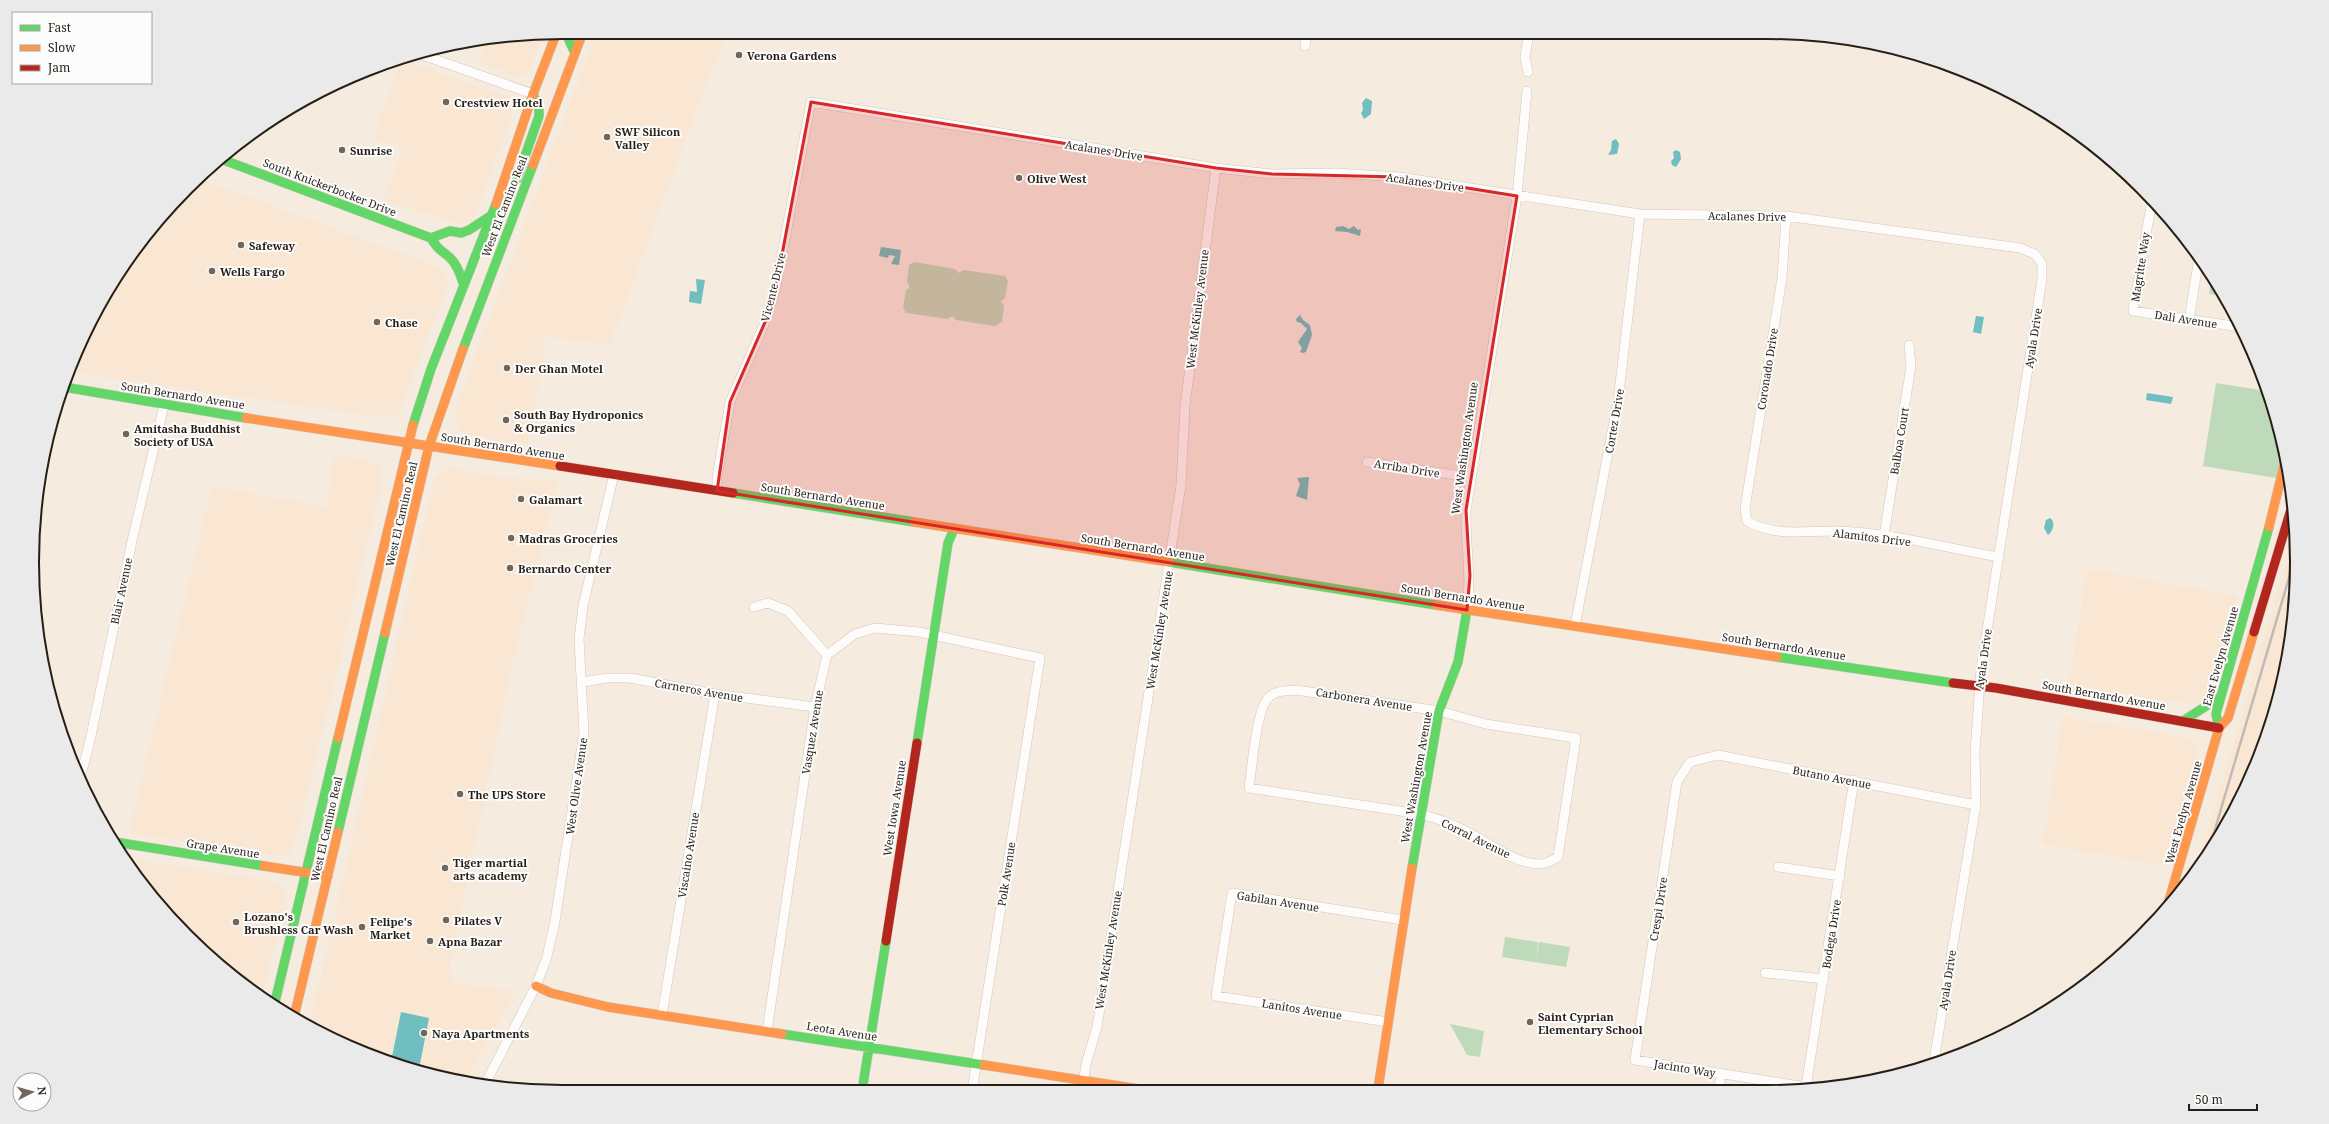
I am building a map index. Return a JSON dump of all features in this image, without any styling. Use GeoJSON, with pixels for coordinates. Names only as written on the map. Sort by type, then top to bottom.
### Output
{"type":"FeatureCollection","features":[{"type":"Feature","properties":{"kind":"street","name":"West El Camino Real"},"geometry":{"type":"LineString","coordinates":[[275,1000],[408,443],[431,369],[492,215],[533,94],[554,39]]}},
{"type":"Feature","properties":{"kind":"street"},"geometry":{"type":"LineString","coordinates":[[568,39],[575,53]]}},
{"type":"Feature","properties":{"kind":"street","name":"West El Camino Real"},"geometry":{"type":"LineString","coordinates":[[295,1012],[429,446],[456,367],[580,39]]}},
{"type":"Feature","properties":{"kind":"street"},"geometry":{"type":"LineString","coordinates":[[1305,46],[1306,39]]}},
{"type":"Feature","properties":{"kind":"street"},"geometry":{"type":"LineString","coordinates":[[1528,39],[1526,56],[1528,72]]}},
{"type":"Feature","properties":{"kind":"street"},"geometry":{"type":"LineString","coordinates":[[428,57],[533,94],[539,110],[539,116],[514,185],[511,223]]}},
{"type":"Feature","properties":{"kind":"street","name":"West Washington Avenue"},"geometry":{"type":"LineString","coordinates":[[1379,1085],[1420,814],[1439,711],[1458,662],[1467,610],[1470,576],[1465,537],[1470,477],[1516,196],[1528,91]]}},
{"type":"Feature","properties":{"kind":"street","name":"Acalanes Drive"},"geometry":{"type":"LineString","coordinates":[[811,102],[1216,168],[1272,174],[1335,173],[1399,177],[1640,214],[1786,216],[2020,248],[2031,251],[2038,257]]}},
{"type":"Feature","properties":{"kind":"street","name":"Vicente Drive"},"geometry":{"type":"LineString","coordinates":[[717,491],[717,478],[730,402],[766,320],[776,286],[811,102]]}},
{"type":"Feature","properties":{"kind":"street","name":"South Knickerbocker Drive"},"geometry":{"type":"LineString","coordinates":[[226,161],[431,238]]}},
{"type":"Feature","properties":{"kind":"street","name":"West McKinley Avenue"},"geometry":{"type":"LineString","coordinates":[[1083,1085],[1088,1056],[1096,1027],[1181,485],[1185,406],[1216,168]]}},
{"type":"Feature","properties":{"kind":"street","name":"Magritte Way"},"geometry":{"type":"LineString","coordinates":[[2133,311],[2151,207]]}},
{"type":"Feature","properties":{"kind":"street","name":"Cortez Drive"},"geometry":{"type":"LineString","coordinates":[[1575,626],[1618,401],[1640,214]]}},
{"type":"Feature","properties":{"kind":"street"},"geometry":{"type":"LineString","coordinates":[[464,285],[456,266],[448,256],[441,253],[431,238],[450,230],[462,233],[492,215]]}},
{"type":"Feature","properties":{"kind":"street","name":"Coronado Drive"},"geometry":{"type":"LineString","coordinates":[[1747,521],[1745,508],[1782,278],[1786,216]]}},
{"type":"Feature","properties":{"kind":"street","name":"Ayala Drive"},"geometry":{"type":"LineString","coordinates":[[1935,1057],[1976,805],[1974,752],[1979,686],[2042,279],[2042,264],[2038,257]]}},
{"type":"Feature","properties":{"kind":"street"},"geometry":{"type":"LineString","coordinates":[[2189,320],[2198,265]]}},
{"type":"Feature","properties":{"kind":"street","name":"Dali Avenue"},"geometry":{"type":"LineString","coordinates":[[2133,311],[2233,326]]}},
{"type":"Feature","properties":{"kind":"street","name":"Balboa Court"},"geometry":{"type":"LineString","coordinates":[[1884,536],[1911,366],[1909,345]]}},
{"type":"Feature","properties":{"kind":"street","name":"South Bernardo Avenue"},"geometry":{"type":"LineString","coordinates":[[69,388],[164,405],[614,474],[1467,610],[1906,677],[1979,686],[2219,728]]}},
{"type":"Feature","properties":{"kind":"street","name":"Blair Avenue"},"geometry":{"type":"LineString","coordinates":[[82,770],[90,745],[131,548],[164,405]]}},
{"type":"Feature","properties":{"kind":"street","name":"Arriba Drive"},"geometry":{"type":"LineString","coordinates":[[1367,462],[1470,477]]}},
{"type":"Feature","properties":{"kind":"street","name":"East Evelyn Avenue"},"geometry":{"type":"LineString","coordinates":[[2219,728],[2216,714],[2220,697],[2265,545],[2282,473]]}},
{"type":"Feature","properties":{"kind":"street","name":"West Olive Avenue"},"geometry":{"type":"LineString","coordinates":[[487,1080],[536,986],[547,957],[554,928],[584,733],[583,682],[579,639],[583,606],[614,474]]}},
{"type":"Feature","properties":{"kind":"street"},"geometry":{"type":"LineString","coordinates":[[2219,728],[2228,718],[2288,519]]}},
{"type":"Feature","properties":{"kind":"street","name":"Alamitos Drive"},"geometry":{"type":"LineString","coordinates":[[1747,521],[1758,528],[1783,533],[1839,531],[1884,536],[1999,557]]}},
{"type":"Feature","properties":{"kind":"street","name":"West Iowa Avenue"},"geometry":{"type":"LineString","coordinates":[[863,1085],[948,543],[954,529]]}},
{"type":"Feature","properties":{"kind":"street"},"geometry":{"type":"LineString","coordinates":[[754,607],[768,603],[788,611],[827,655],[855,634],[875,628],[919,632],[933,637]]}},
{"type":"Feature","properties":{"kind":"street","name":"Polk Avenue"},"geometry":{"type":"LineString","coordinates":[[933,637],[1040,658],[973,1085]]}},
{"type":"Feature","properties":{"kind":"street","name":"Vasquez Avenue"},"geometry":{"type":"LineString","coordinates":[[766,1032],[815,707],[827,655]]}},
{"type":"Feature","properties":{"kind":"street","name":"Carneros Avenue"},"geometry":{"type":"LineString","coordinates":[[583,682],[630,678],[715,694],[815,707]]}},
{"type":"Feature","properties":{"kind":"street","name":"Carbonera Avenue"},"geometry":{"type":"LineString","coordinates":[[1249,788],[1258,724],[1269,698],[1278,692],[1309,690],[1439,711],[1486,724],[1576,738]]}},
{"type":"Feature","properties":{"kind":"street","name":"Viscaino Avenue"},"geometry":{"type":"LineString","coordinates":[[662,1015],[715,694]]}},
{"type":"Feature","properties":{"kind":"street"},"geometry":{"type":"LineString","coordinates":[[2183,721],[2220,697]]}},
{"type":"Feature","properties":{"kind":"street","name":"West Evelyn Avenue"},"geometry":{"type":"LineString","coordinates":[[2171,893],[2219,728]]}},
{"type":"Feature","properties":{"kind":"street","name":"Corral Avenue"},"geometry":{"type":"LineString","coordinates":[[1249,788],[1420,814],[1446,821],[1516,858],[1536,864],[1548,863],[1558,857],[1576,738]]}},
{"type":"Feature","properties":{"kind":"street","name":"Butano Avenue"},"geometry":{"type":"LineString","coordinates":[[1690,762],[1718,755],[1854,780],[1976,805]]}},
{"type":"Feature","properties":{"kind":"street","name":"Crespi Drive"},"geometry":{"type":"LineString","coordinates":[[1635,1060],[1677,782],[1690,762]]}},
{"type":"Feature","properties":{"kind":"street","name":"Bodega Drive"},"geometry":{"type":"LineString","coordinates":[[1807,1083],[1854,780]]}},
{"type":"Feature","properties":{"kind":"street","name":"Grape Avenue"},"geometry":{"type":"LineString","coordinates":[[121,843],[328,876]]}},
{"type":"Feature","properties":{"kind":"street"},"geometry":{"type":"LineString","coordinates":[[1778,867],[1840,876]]}},
{"type":"Feature","properties":{"kind":"street","name":"Gabilan Avenue"},"geometry":{"type":"LineString","coordinates":[[1216,996],[1232,893],[1403,920]]}},
{"type":"Feature","properties":{"kind":"street"},"geometry":{"type":"LineString","coordinates":[[1765,973],[1824,979]]}},
{"type":"Feature","properties":{"kind":"street","name":"Leota Avenue"},"geometry":{"type":"LineString","coordinates":[[536,986],[551,993],[608,1007],[1115,1085]]}},
{"type":"Feature","properties":{"kind":"street","name":"Lanitos Avenue"},"geometry":{"type":"LineString","coordinates":[[1216,996],[1388,1022]]}},
{"type":"Feature","properties":{"kind":"street","name":"Jacinto Way"},"geometry":{"type":"LineString","coordinates":[[1635,1060],[1785,1084]]}},
{"type":"Feature","properties":{"kind":"street"},"geometry":{"type":"LineString","coordinates":[[1719,1085],[1721,1074]]}},
{"type":"Feature","properties":{"kind":"highlighted area"},"geometry":{"type":"Polygon","coordinates":[[[811,102],[1216,168],[1272,174],[1399,177],[1517,196],[1466,510],[1470,576],[1467,610],[717,491],[730,402],[766,320],[776,286],[811,102]]]}},
{"type":"Feature","properties":{"kind":"shaded area"},"geometry":{"type":"Polygon","coordinates":[[[594,39],[725,39],[704,90],[610,344],[546,337],[528,445],[467,435],[459,428],[456,421],[456,407],[594,39]]]}},
{"type":"Feature","properties":{"kind":"shaded area"},"geometry":{"type":"Polygon","coordinates":[[[542,40],[529,71],[518,77],[478,62],[484,45],[542,40]]]}},
{"type":"Feature","properties":{"kind":"shaded area"},"geometry":{"type":"Polygon","coordinates":[[[410,62],[517,100],[476,215],[471,221],[461,224],[383,201],[403,148],[373,138],[399,66],[410,62]]]}},
{"type":"Feature","properties":{"kind":"shaded area"},"geometry":{"type":"Polygon","coordinates":[[[204,181],[441,268],[446,275],[448,286],[398,414],[389,418],[75,373],[93,331],[109,300],[127,271],[169,217],[204,181]]]}},
{"type":"Feature","properties":{"kind":"shaded area"},"geometry":{"type":"Polygon","coordinates":[[[334,455],[369,461],[380,467],[383,478],[296,841],[289,855],[277,855],[129,833],[212,486],[326,507],[334,455]]]}},
{"type":"Feature","properties":{"kind":"shaded area"},"geometry":{"type":"Polygon","coordinates":[[[451,468],[494,477],[558,480],[513,661],[450,963],[452,983],[515,991],[468,1076],[427,1067],[394,1057],[362,1045],[311,1021],[434,479],[441,472],[451,468]]]}},
{"type":"Feature","properties":{"kind":"shaded area"},"geometry":{"type":"Polygon","coordinates":[[[2290,551],[2289,596],[2286,630],[2272,697],[2250,762],[2220,824],[2201,854],[2290,551]]]}},
{"type":"Feature","properties":{"kind":"shaded area"},"geometry":{"type":"Polygon","coordinates":[[[2087,569],[2238,596],[2209,692],[2202,702],[2194,704],[2176,702],[2069,685],[2087,569]]]}},
{"type":"Feature","properties":{"kind":"shaded area"},"geometry":{"type":"Polygon","coordinates":[[[2063,717],[2187,737],[2194,742],[2198,750],[2195,764],[2162,865],[2043,844],[2063,717]]]}},
{"type":"Feature","properties":{"kind":"shaded area"},"geometry":{"type":"Polygon","coordinates":[[[131,859],[273,881],[282,887],[286,900],[264,992],[217,955],[192,932],[169,907],[131,859]]]}},
{"type":"Feature","properties":{"kind":"green space"},"geometry":{"type":"Polygon","coordinates":[[[914,262],[955,269],[959,273],[963,270],[1005,276],[1008,281],[1005,298],[1001,301],[1004,306],[1002,322],[995,326],[956,320],[952,316],[948,319],[906,313],[903,308],[906,290],[910,287],[907,282],[909,265],[914,262]]]}},
{"type":"Feature","properties":{"kind":"green space"},"geometry":{"type":"Polygon","coordinates":[[[2210,285],[2216,295],[2209,294],[2210,285]]]}},
{"type":"Feature","properties":{"kind":"green space"},"geometry":{"type":"Polygon","coordinates":[[[2216,383],[2261,390],[2272,427],[2280,463],[2276,478],[2203,466],[2216,383]]]}},
{"type":"Feature","properties":{"kind":"green space"},"geometry":{"type":"Polygon","coordinates":[[[1505,937],[1538,942],[1536,958],[1539,942],[1570,947],[1566,967],[1502,957],[1505,937]]]}},
{"type":"Feature","properties":{"kind":"green space"},"geometry":{"type":"Polygon","coordinates":[[[1450,1024],[1484,1031],[1480,1057],[1467,1055],[1450,1024]]]}},
{"type":"Feature","properties":{"kind":"water"},"geometry":{"type":"Polygon","coordinates":[[[1366,98],[1372,101],[1371,114],[1364,119],[1361,113],[1363,110],[1362,103],[1366,98]]]}},
{"type":"Feature","properties":{"kind":"water"},"geometry":{"type":"Polygon","coordinates":[[[1616,139],[1619,144],[1617,154],[1608,155],[1611,150],[1612,141],[1616,139]]]}},
{"type":"Feature","properties":{"kind":"water"},"geometry":{"type":"Polygon","coordinates":[[[1676,150],[1680,152],[1681,159],[1676,167],[1672,165],[1671,161],[1674,158],[1673,152],[1676,150]]]}},
{"type":"Feature","properties":{"kind":"water"},"geometry":{"type":"Polygon","coordinates":[[[1343,226],[1349,229],[1354,226],[1358,230],[1361,229],[1360,236],[1347,232],[1335,231],[1336,227],[1343,226]]]}},
{"type":"Feature","properties":{"kind":"water"},"geometry":{"type":"Polygon","coordinates":[[[881,247],[901,250],[899,265],[891,264],[895,256],[889,255],[888,258],[879,256],[881,247]]]}},
{"type":"Feature","properties":{"kind":"water"},"geometry":{"type":"Polygon","coordinates":[[[696,279],[705,280],[701,304],[689,302],[690,291],[697,292],[696,279]]]}},
{"type":"Feature","properties":{"kind":"water"},"geometry":{"type":"Polygon","coordinates":[[[1300,315],[1303,320],[1310,325],[1312,335],[1306,352],[1303,353],[1300,352],[1302,348],[1298,342],[1307,329],[1301,323],[1297,322],[1296,319],[1300,315]]]}},
{"type":"Feature","properties":{"kind":"water"},"geometry":{"type":"Polygon","coordinates":[[[1976,316],[1984,317],[1981,334],[1973,332],[1976,316]]]}},
{"type":"Feature","properties":{"kind":"water"},"geometry":{"type":"Polygon","coordinates":[[[2147,393],[2173,397],[2171,404],[2146,400],[2147,393]]]}},
{"type":"Feature","properties":{"kind":"water"},"geometry":{"type":"Polygon","coordinates":[[[1309,477],[1307,500],[1296,496],[1300,484],[1297,478],[1309,477]]]}},
{"type":"Feature","properties":{"kind":"water"},"geometry":{"type":"Polygon","coordinates":[[[2050,518],[2053,522],[2053,526],[2048,535],[2044,528],[2046,520],[2050,518]]]}},
{"type":"Feature","properties":{"kind":"water"},"geometry":{"type":"Polygon","coordinates":[[[401,1012],[429,1018],[420,1064],[392,1056],[401,1012]]]}},
{"type":"Feature","properties":{"kind":"railway"},"geometry":{"type":"LineString","coordinates":[[2214,834],[2290,576]]}},
{"type":"Feature","properties":{"kind":"traffic: fast"},"geometry":{"type":"LineString","coordinates":[[568,39],[575,53]]}},
{"type":"Feature","properties":{"kind":"traffic: fast"},"geometry":{"type":"LineString","coordinates":[[517,179],[539,116],[539,109],[533,94]]}},
{"type":"Feature","properties":{"kind":"traffic: fast"},"geometry":{"type":"LineString","coordinates":[[227,161],[431,238]]}},
{"type":"Feature","properties":{"kind":"traffic: fast"},"geometry":{"type":"LineString","coordinates":[[463,349],[533,165]]}},
{"type":"Feature","properties":{"kind":"traffic: fast"},"geometry":{"type":"LineString","coordinates":[[413,425],[431,369],[496,204]]}},
{"type":"Feature","properties":{"kind":"traffic: fast"},"geometry":{"type":"LineString","coordinates":[[464,285],[454,262],[435,244],[431,238],[450,231],[461,233],[469,230],[492,215]]}},
{"type":"Feature","properties":{"kind":"traffic: fast"},"geometry":{"type":"LineString","coordinates":[[69,388],[246,418]]}},
{"type":"Feature","properties":{"kind":"traffic: fast"},"geometry":{"type":"LineString","coordinates":[[733,493],[914,522]]}},
{"type":"Feature","properties":{"kind":"traffic: fast"},"geometry":{"type":"LineString","coordinates":[[2219,728],[2216,714],[2269,527]]}},
{"type":"Feature","properties":{"kind":"traffic: fast"},"geometry":{"type":"LineString","coordinates":[[917,743],[948,543],[954,529]]}},
{"type":"Feature","properties":{"kind":"traffic: fast"},"geometry":{"type":"LineString","coordinates":[[1169,562],[1436,605]]}},
{"type":"Feature","properties":{"kind":"traffic: fast"},"geometry":{"type":"LineString","coordinates":[[1412,868],[1439,711],[1458,662],[1467,610]]}},
{"type":"Feature","properties":{"kind":"traffic: fast"},"geometry":{"type":"LineString","coordinates":[[338,832],[385,633]]}},
{"type":"Feature","properties":{"kind":"traffic: fast"},"geometry":{"type":"LineString","coordinates":[[1777,657],[1953,683]]}},
{"type":"Feature","properties":{"kind":"traffic: fast"},"geometry":{"type":"LineString","coordinates":[[2183,721],[2220,697]]}},
{"type":"Feature","properties":{"kind":"traffic: fast"},"geometry":{"type":"LineString","coordinates":[[275,1000],[338,738]]}},
{"type":"Feature","properties":{"kind":"traffic: fast"},"geometry":{"type":"LineString","coordinates":[[121,843],[264,866]]}},
{"type":"Feature","properties":{"kind":"traffic: fast"},"geometry":{"type":"LineString","coordinates":[[863,1085],[886,941]]}},
{"type":"Feature","properties":{"kind":"traffic: fast"},"geometry":{"type":"LineString","coordinates":[[782,1034],[984,1065]]}},
{"type":"Feature","properties":{"kind":"traffic: slow"},"geometry":{"type":"LineString","coordinates":[[496,204],[533,94],[554,39]]}},
{"type":"Feature","properties":{"kind":"traffic: slow"},"geometry":{"type":"LineString","coordinates":[[533,165],[580,39]]}},
{"type":"Feature","properties":{"kind":"traffic: slow"},"geometry":{"type":"LineString","coordinates":[[385,633],[429,446],[463,349]]}},
{"type":"Feature","properties":{"kind":"traffic: slow"},"geometry":{"type":"LineString","coordinates":[[246,418],[560,466]]}},
{"type":"Feature","properties":{"kind":"traffic: slow"},"geometry":{"type":"LineString","coordinates":[[338,738],[413,425]]}},
{"type":"Feature","properties":{"kind":"traffic: slow"},"geometry":{"type":"LineString","coordinates":[[2269,527],[2282,473]]}},
{"type":"Feature","properties":{"kind":"traffic: slow"},"geometry":{"type":"LineString","coordinates":[[914,522],[1169,562]]}},
{"type":"Feature","properties":{"kind":"traffic: slow"},"geometry":{"type":"LineString","coordinates":[[1436,605],[1777,657]]}},
{"type":"Feature","properties":{"kind":"traffic: slow"},"geometry":{"type":"LineString","coordinates":[[2171,893],[2219,728],[2228,718],[2254,632]]}},
{"type":"Feature","properties":{"kind":"traffic: slow"},"geometry":{"type":"LineString","coordinates":[[295,1012],[338,832]]}},
{"type":"Feature","properties":{"kind":"traffic: slow"},"geometry":{"type":"LineString","coordinates":[[264,866],[328,876]]}},
{"type":"Feature","properties":{"kind":"traffic: slow"},"geometry":{"type":"LineString","coordinates":[[1379,1085],[1412,868]]}},
{"type":"Feature","properties":{"kind":"traffic: slow"},"geometry":{"type":"LineString","coordinates":[[536,986],[551,993],[608,1007],[782,1034]]}},
{"type":"Feature","properties":{"kind":"traffic: slow"},"geometry":{"type":"LineString","coordinates":[[984,1065],[1113,1085]]}},
{"type":"Feature","properties":{"kind":"traffic: jam"},"geometry":{"type":"LineString","coordinates":[[560,466],[733,493]]}},
{"type":"Feature","properties":{"kind":"traffic: jam"},"geometry":{"type":"LineString","coordinates":[[2254,632],[2288,519]]}},
{"type":"Feature","properties":{"kind":"traffic: jam"},"geometry":{"type":"LineString","coordinates":[[1953,683],[1996,688],[2219,728]]}},
{"type":"Feature","properties":{"kind":"traffic: jam"},"geometry":{"type":"LineString","coordinates":[[886,941],[917,743]]}},
{"type":"Feature","properties":{"kind":"place","name":"Verona Gardens"},"geometry":{"type":"Point","coordinates":[739,55]}},
{"type":"Feature","properties":{"kind":"place","name":"Crestview Hotel"},"geometry":{"type":"Point","coordinates":[446,102]}},
{"type":"Feature","properties":{"kind":"place","name":"SWF Silicon Valley"},"geometry":{"type":"Point","coordinates":[607,137]}},
{"type":"Feature","properties":{"kind":"place","name":"Sunrise"},"geometry":{"type":"Point","coordinates":[342,150]}},
{"type":"Feature","properties":{"kind":"place","name":"Olive West"},"geometry":{"type":"Point","coordinates":[1019,178]}},
{"type":"Feature","properties":{"kind":"place","name":"Safeway"},"geometry":{"type":"Point","coordinates":[241,245]}},
{"type":"Feature","properties":{"kind":"place","name":"Wells Fargo"},"geometry":{"type":"Point","coordinates":[212,271]}},
{"type":"Feature","properties":{"kind":"place","name":"Chase"},"geometry":{"type":"Point","coordinates":[377,322]}},
{"type":"Feature","properties":{"kind":"place","name":"Der Ghan Motel"},"geometry":{"type":"Point","coordinates":[507,368]}},
{"type":"Feature","properties":{"kind":"place","name":"South Bay Hydroponics & Organics"},"geometry":{"type":"Point","coordinates":[506,420]}},
{"type":"Feature","properties":{"kind":"place","name":"Amitasha Buddhist Society of USA"},"geometry":{"type":"Point","coordinates":[126,434]}},
{"type":"Feature","properties":{"kind":"place","name":"Galamart"},"geometry":{"type":"Point","coordinates":[521,499]}},
{"type":"Feature","properties":{"kind":"place","name":"Madras Groceries"},"geometry":{"type":"Point","coordinates":[511,538]}},
{"type":"Feature","properties":{"kind":"place","name":"Bernardo Center"},"geometry":{"type":"Point","coordinates":[510,568]}},
{"type":"Feature","properties":{"kind":"place","name":"The UPS Store"},"geometry":{"type":"Point","coordinates":[460,794]}},
{"type":"Feature","properties":{"kind":"place","name":"Tiger martial arts academy"},"geometry":{"type":"Point","coordinates":[445,868]}},
{"type":"Feature","properties":{"kind":"place","name":"Pilates V"},"geometry":{"type":"Point","coordinates":[446,920]}},
{"type":"Feature","properties":{"kind":"place","name":"Lozano's Brushless Car Wash"},"geometry":{"type":"Point","coordinates":[236,922]}},
{"type":"Feature","properties":{"kind":"place","name":"Felipe's Market"},"geometry":{"type":"Point","coordinates":[362,927]}},
{"type":"Feature","properties":{"kind":"place","name":"Apna Bazar"},"geometry":{"type":"Point","coordinates":[430,941]}},
{"type":"Feature","properties":{"kind":"place","name":"Saint Cyprian Elementary School"},"geometry":{"type":"Point","coordinates":[1530,1022]}},
{"type":"Feature","properties":{"kind":"place","name":"Naya Apartments"},"geometry":{"type":"Point","coordinates":[424,1033]}}]}
